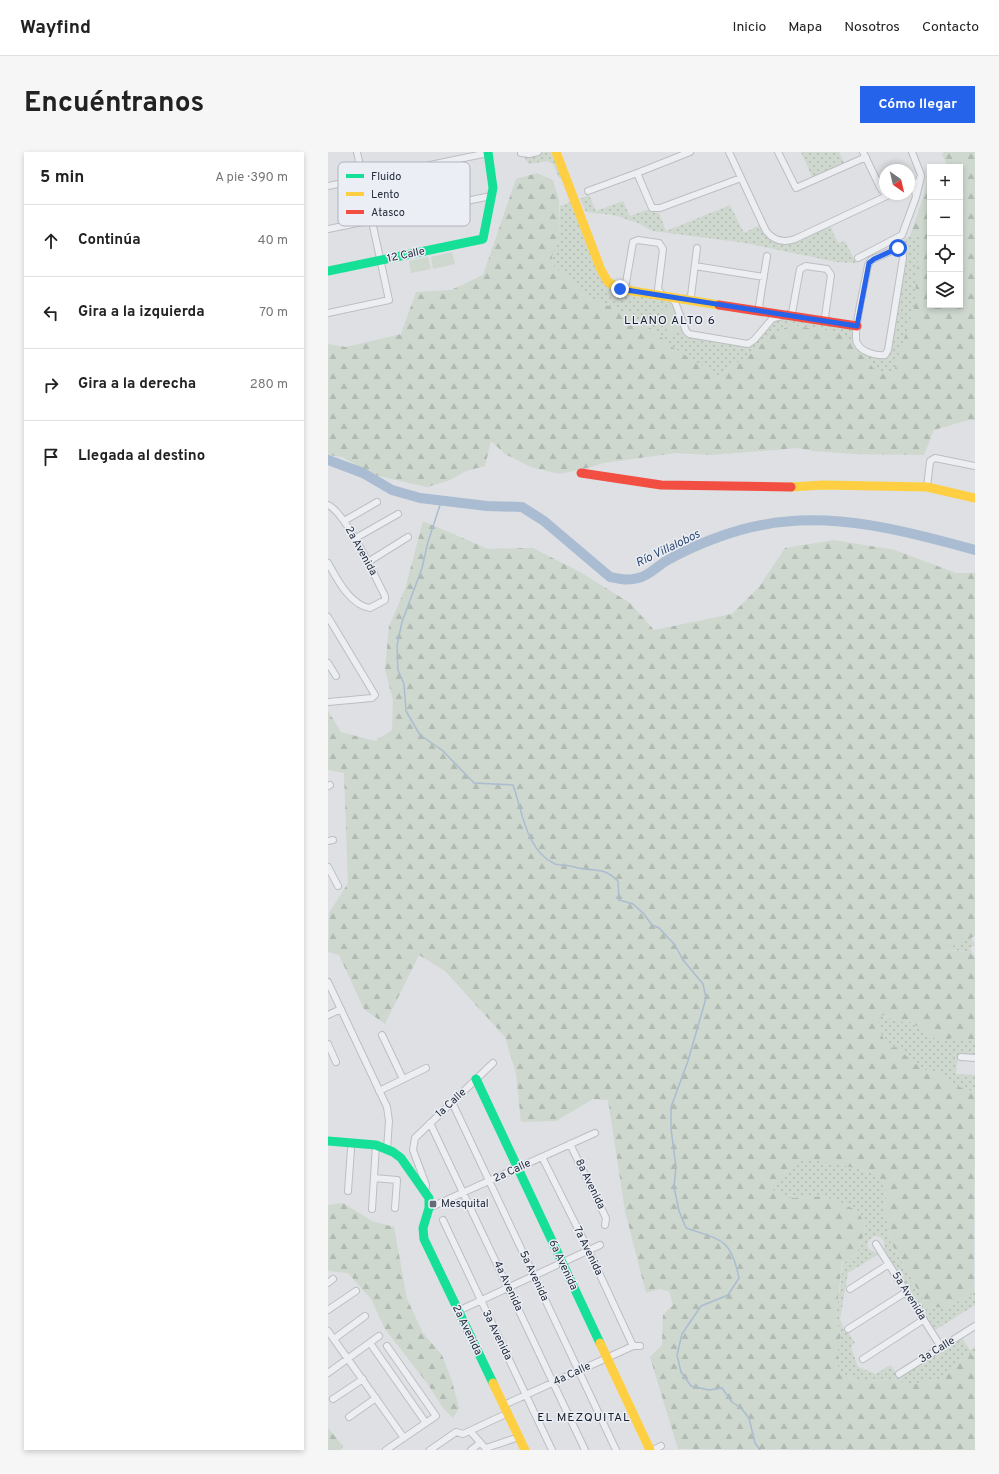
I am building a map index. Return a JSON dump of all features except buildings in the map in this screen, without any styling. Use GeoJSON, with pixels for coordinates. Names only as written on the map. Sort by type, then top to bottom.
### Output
{"type":"FeatureCollection","features":[{"type":"Feature","properties":{"kind":"street"},"geometry":{"type":"LineString","coordinates":[[357,152],[359,162]]}},
{"type":"Feature","properties":{"kind":"street"},"geometry":{"type":"LineString","coordinates":[[521,153],[529,154],[538,152]]}},
{"type":"Feature","properties":{"kind":"street"},"geometry":{"type":"LineString","coordinates":[[556,152],[601,270],[610,283],[617,288],[666,297],[857,326]]}},
{"type":"Feature","properties":{"kind":"street"},"geometry":{"type":"LineString","coordinates":[[588,192],[690,152]]}},
{"type":"Feature","properties":{"kind":"street"},"geometry":{"type":"LineString","coordinates":[[729,152],[768,232],[775,238],[784,242],[796,239],[879,200]]}},
{"type":"Feature","properties":{"kind":"street"},"geometry":{"type":"LineString","coordinates":[[778,152],[796,188],[864,155],[879,185]]}},
{"type":"Feature","properties":{"kind":"street"},"geometry":{"type":"LineString","coordinates":[[858,258],[900,237],[916,197],[921,175],[912,152]]}},
{"type":"Feature","properties":{"kind":"street"},"geometry":{"type":"LineString","coordinates":[[443,162],[488,153],[493,186],[491,196],[470,200]]}},
{"type":"Feature","properties":{"kind":"street"},"geometry":{"type":"LineString","coordinates":[[637,173],[650,205],[656,209],[741,178]]}},
{"type":"Feature","properties":{"kind":"street"},"geometry":{"type":"LineString","coordinates":[[915,182],[919,180],[921,175]]}},
{"type":"Feature","properties":{"kind":"street"},"geometry":{"type":"LineString","coordinates":[[328,186],[338,184]]}},
{"type":"Feature","properties":{"kind":"street"},"geometry":{"type":"LineString","coordinates":[[915,190],[916,197]]}},
{"type":"Feature","properties":{"kind":"street","name":"12 Calle"},"geometry":{"type":"LineString","coordinates":[[328,271],[483,238],[485,235],[491,196]]}},
{"type":"Feature","properties":{"kind":"street"},"geometry":{"type":"LineString","coordinates":[[328,229],[343,226]]}},
{"type":"Feature","properties":{"kind":"street"},"geometry":{"type":"LineString","coordinates":[[328,313],[388,300],[373,226]]}},
{"type":"Feature","properties":{"kind":"street"},"geometry":{"type":"LineString","coordinates":[[617,288],[622,287],[626,283],[632,243],[638,240],[659,243],[664,249],[658,289],[659,293],[675,302],[688,333],[746,344],[754,340],[772,319],[791,314],[793,312],[800,268],[806,266],[827,270],[830,272],[831,277],[825,317],[831,323]]}},
{"type":"Feature","properties":{"kind":"street"},"geometry":{"type":"LineString","coordinates":[[685,300],[691,296],[697,248]]}},
{"type":"Feature","properties":{"kind":"street"},"geometry":{"type":"LineString","coordinates":[[896,249],[900,249],[904,258],[886,354],[871,353],[859,345],[856,341],[857,326],[869,262],[896,249]]}},
{"type":"Feature","properties":{"kind":"street"},"geometry":{"type":"LineString","coordinates":[[763,312],[759,306],[767,256]]}},
{"type":"Feature","properties":{"kind":"street"},"geometry":{"type":"LineString","coordinates":[[695,266],[764,277]]}},
{"type":"Feature","properties":{"kind":"street"},"geometry":{"type":"LineString","coordinates":[[927,487],[930,461],[935,458],[975,466]]}},
{"type":"Feature","properties":{"kind":"street"},"geometry":{"type":"LineString","coordinates":[[580,473],[661,485],[779,488],[823,486],[927,487],[975,498]]}},
{"type":"Feature","properties":{"kind":"street"},"geometry":{"type":"LineString","coordinates":[[344,522],[377,502]]}},
{"type":"Feature","properties":{"kind":"street","name":"2a Avenida"},"geometry":{"type":"LineString","coordinates":[[331,506],[344,522],[368,562],[385,596],[383,602],[373,608],[365,607],[346,592],[335,575]]}},
{"type":"Feature","properties":{"kind":"street"},"geometry":{"type":"LineString","coordinates":[[354,539],[398,514]]}},
{"type":"Feature","properties":{"kind":"street"},"geometry":{"type":"LineString","coordinates":[[368,562],[408,537]]}},
{"type":"Feature","properties":{"kind":"street"},"geometry":{"type":"LineString","coordinates":[[328,563],[335,575]]}},
{"type":"Feature","properties":{"kind":"street"},"geometry":{"type":"LineString","coordinates":[[328,572],[335,575]]}},
{"type":"Feature","properties":{"kind":"street"},"geometry":{"type":"LineString","coordinates":[[328,702],[372,698],[374,693],[329,618]]}},
{"type":"Feature","properties":{"kind":"street"},"geometry":{"type":"LineString","coordinates":[[328,663],[336,676]]}},
{"type":"Feature","properties":{"kind":"street"},"geometry":{"type":"LineString","coordinates":[[328,867],[338,886]]}},
{"type":"Feature","properties":{"kind":"street"},"geometry":{"type":"LineString","coordinates":[[329,985],[342,1009],[388,1113],[387,1149]]}},
{"type":"Feature","properties":{"kind":"street"},"geometry":{"type":"LineString","coordinates":[[328,1015],[342,1009]]}},
{"type":"Feature","properties":{"kind":"street"},"geometry":{"type":"LineString","coordinates":[[382,1035],[403,1079]]}},
{"type":"Feature","properties":{"kind":"street"},"geometry":{"type":"LineString","coordinates":[[328,1044],[336,1062]]}},
{"type":"Feature","properties":{"kind":"street"},"geometry":{"type":"LineString","coordinates":[[961,1057],[975,1058]]}},
{"type":"Feature","properties":{"kind":"street","name":"1a Calle"},"geometry":{"type":"LineString","coordinates":[[425,1191],[426,1185],[413,1150],[413,1144],[416,1136],[493,1063]]}},
{"type":"Feature","properties":{"kind":"street"},"geometry":{"type":"LineString","coordinates":[[379,1091],[426,1068]]}},
{"type":"Feature","properties":{"kind":"street","name":"6a Avenida"},"geometry":{"type":"LineString","coordinates":[[476,1079],[650,1450]]}},
{"type":"Feature","properties":{"kind":"street","name":"5a Avenida"},"geometry":{"type":"LineString","coordinates":[[452,1102],[616,1450]]}},
{"type":"Feature","properties":{"kind":"street","name":"4a Avenida"},"geometry":{"type":"LineString","coordinates":[[430,1123],[585,1450]]}},
{"type":"Feature","properties":{"kind":"street","name":"2a Calle"},"geometry":{"type":"LineString","coordinates":[[429,1208],[595,1133]]}},
{"type":"Feature","properties":{"kind":"street"},"geometry":{"type":"LineString","coordinates":[[328,1141],[387,1149],[401,1158],[429,1198],[429,1208]]}},
{"type":"Feature","properties":{"kind":"street","name":"8a Avenida"},"geometry":{"type":"LineString","coordinates":[[570,1144],[606,1218],[605,1225]]}},
{"type":"Feature","properties":{"kind":"street"},"geometry":{"type":"LineString","coordinates":[[328,1147],[351,1149],[376,1147]]}},
{"type":"Feature","properties":{"kind":"street"},"geometry":{"type":"LineString","coordinates":[[372,1208],[376,1147]]}},
{"type":"Feature","properties":{"kind":"street"},"geometry":{"type":"LineString","coordinates":[[348,1191],[351,1149]]}},
{"type":"Feature","properties":{"kind":"street","name":"7a Avenida"},"geometry":{"type":"LineString","coordinates":[[542,1157],[633,1346]]}},
{"type":"Feature","properties":{"kind":"street"},"geometry":{"type":"LineString","coordinates":[[374,1178],[397,1180],[395,1208]]}},
{"type":"Feature","properties":{"kind":"street","name":"2a Avenida"},"geometry":{"type":"LineString","coordinates":[[429,1208],[423,1228],[423,1236],[525,1450]]}},
{"type":"Feature","properties":{"kind":"street","name":"3a Avenida"},"geometry":{"type":"LineString","coordinates":[[443,1220],[552,1450]]}},
{"type":"Feature","properties":{"kind":"street","name":"5a Avenida"},"geometry":{"type":"LineString","coordinates":[[876,1244],[923,1320],[942,1347]]}},
{"type":"Feature","properties":{"kind":"street"},"geometry":{"type":"LineString","coordinates":[[458,1311],[600,1245]]}},
{"type":"Feature","properties":{"kind":"street"},"geometry":{"type":"LineString","coordinates":[[850,1289],[889,1264]]}},
{"type":"Feature","properties":{"kind":"street"},"geometry":{"type":"LineString","coordinates":[[328,1310],[356,1291]]}},
{"type":"Feature","properties":{"kind":"street"},"geometry":{"type":"LineString","coordinates":[[848,1329],[906,1292]]}},
{"type":"Feature","properties":{"kind":"street"},"geometry":{"type":"LineString","coordinates":[[334,1339],[365,1316]]}},
{"type":"Feature","properties":{"kind":"street"},"geometry":{"type":"LineString","coordinates":[[863,1359],[923,1320]]}},
{"type":"Feature","properties":{"kind":"street","name":"3a Calle"},"geometry":{"type":"LineString","coordinates":[[900,1374],[975,1326]]}},
{"type":"Feature","properties":{"kind":"street"},"geometry":{"type":"LineString","coordinates":[[328,1331],[363,1378],[404,1438]]}},
{"type":"Feature","properties":{"kind":"street"},"geometry":{"type":"LineString","coordinates":[[328,1373],[379,1336]]}},
{"type":"Feature","properties":{"kind":"street"},"geometry":{"type":"LineString","coordinates":[[370,1343],[426,1423]]}},
{"type":"Feature","properties":{"kind":"street"},"geometry":{"type":"LineString","coordinates":[[387,1346],[436,1416],[390,1449]]}},
{"type":"Feature","properties":{"kind":"street","name":"4a Calle"},"geometry":{"type":"LineString","coordinates":[[430,1450],[456,1432],[463,1434],[470,1431],[526,1395],[633,1346],[640,1346]]}},
{"type":"Feature","properties":{"kind":"street"},"geometry":{"type":"LineString","coordinates":[[333,1398],[363,1378]]}},
{"type":"Feature","properties":{"kind":"street"},"geometry":{"type":"LineString","coordinates":[[349,1417],[376,1398]]}},
{"type":"Feature","properties":{"kind":"street"},"geometry":{"type":"LineString","coordinates":[[470,1431],[486,1449],[519,1436]]}},
{"type":"Feature","properties":{"kind":"street"},"geometry":{"type":"LineString","coordinates":[[471,1450],[480,1443]]}},
{"type":"Feature","properties":{"kind":"street"},"geometry":{"type":"LineString","coordinates":[[653,1450],[661,1446]]}},
{"type":"Feature","properties":{"kind":"green space"},"geometry":{"type":"Polygon","coordinates":[[[544,152],[553,152],[602,280],[670,302],[674,306],[684,331],[748,347],[755,343],[779,318],[854,330],[854,343],[881,357],[891,349],[906,254],[904,249],[900,246],[890,247],[910,236],[920,237],[914,307],[894,371],[877,372],[840,332],[790,325],[770,336],[751,353],[718,376],[671,346],[655,331],[630,315],[590,298],[554,266],[552,257],[560,235],[560,206],[570,202],[561,178],[559,178],[553,164],[547,161],[529,164],[524,157],[544,152]]]}},
{"type":"Feature","properties":{"kind":"green space"},"geometry":{"type":"Polygon","coordinates":[[[801,152],[839,152],[845,164],[813,179],[801,152]]]}},
{"type":"Feature","properties":{"kind":"green space"},"geometry":{"type":"Polygon","coordinates":[[[944,152],[975,152],[975,420],[968,420],[934,430],[924,455],[854,454],[813,451],[798,448],[711,455],[676,453],[603,463],[588,468],[559,474],[531,467],[505,454],[491,441],[485,466],[466,471],[450,480],[427,487],[374,475],[342,457],[328,455],[328,344],[346,347],[401,334],[416,292],[451,290],[483,275],[516,179],[537,173],[553,180],[559,200],[560,236],[552,257],[590,298],[630,315],[655,331],[671,346],[718,376],[751,353],[770,336],[790,325],[840,332],[877,371],[894,371],[919,237],[910,236],[926,188],[927,174],[927,308],[963,308],[963,164],[947,164],[942,154],[944,152]]]}},
{"type":"Feature","properties":{"kind":"green space"},"geometry":{"type":"Polygon","coordinates":[[[589,195],[596,211],[623,201],[630,216],[649,209],[653,212],[659,213],[666,231],[730,205],[744,233],[760,225],[767,236],[775,242],[783,244],[801,240],[830,226],[838,243],[845,241],[856,263],[836,262],[746,243],[653,231],[638,223],[613,215],[586,212],[580,199],[589,195]]]}},
{"type":"Feature","properties":{"kind":"green space"},"geometry":{"type":"Polygon","coordinates":[[[452,252],[455,264],[433,269],[431,257],[452,252]]]}},
{"type":"Feature","properties":{"kind":"green space"},"geometry":{"type":"Polygon","coordinates":[[[428,257],[431,269],[411,273],[409,261],[428,257]]]}},
{"type":"Feature","properties":{"kind":"green space"},"geometry":{"type":"Polygon","coordinates":[[[672,306],[681,331],[669,336],[659,311],[672,306]]]}},
{"type":"Feature","properties":{"kind":"green space"},"geometry":{"type":"Polygon","coordinates":[[[423,521],[488,549],[533,548],[580,572],[630,603],[654,630],[732,614],[759,587],[785,548],[834,540],[895,550],[956,573],[975,573],[975,936],[946,950],[969,952],[975,958],[975,1040],[952,1038],[940,1042],[911,1022],[897,1021],[883,1015],[877,1025],[912,1061],[925,1070],[936,1072],[957,1086],[975,1092],[974,1293],[946,1308],[927,1307],[890,1241],[885,1212],[886,1183],[863,1170],[849,1168],[790,1198],[823,1196],[840,1202],[858,1211],[866,1226],[861,1244],[856,1253],[842,1263],[836,1319],[841,1336],[838,1345],[868,1381],[892,1379],[911,1384],[941,1379],[967,1355],[975,1354],[975,1450],[678,1449],[650,1357],[662,1345],[663,1315],[673,1305],[669,1291],[659,1289],[646,1293],[625,1211],[608,1100],[593,1099],[556,1121],[521,1122],[516,1073],[505,1037],[445,971],[419,955],[385,1024],[364,1009],[339,955],[328,952],[329,913],[348,883],[344,773],[328,770],[328,711],[341,732],[375,741],[392,730],[393,700],[385,669],[389,626],[405,589],[423,521]]]}},
{"type":"Feature","properties":{"kind":"green space"},"geometry":{"type":"Polygon","coordinates":[[[971,938],[975,945],[970,948],[975,958],[969,952],[946,949],[971,938]]]}},
{"type":"Feature","properties":{"kind":"green space"},"geometry":{"type":"Polygon","coordinates":[[[882,1015],[897,1021],[911,1022],[940,1042],[952,1038],[975,1040],[975,1055],[958,1055],[956,1074],[975,1075],[975,1092],[957,1086],[936,1072],[925,1070],[912,1061],[897,1047],[888,1048],[877,1025],[882,1015]]]}},
{"type":"Feature","properties":{"kind":"green space"},"geometry":{"type":"Polygon","coordinates":[[[804,1159],[860,1169],[870,1173],[886,1183],[885,1212],[890,1241],[927,1307],[946,1308],[974,1293],[975,1290],[975,1305],[935,1330],[884,1249],[883,1239],[877,1236],[872,1237],[868,1242],[868,1248],[879,1254],[848,1273],[840,1319],[845,1333],[848,1332],[855,1343],[851,1347],[858,1367],[876,1374],[890,1365],[900,1378],[962,1338],[970,1350],[975,1347],[975,1354],[967,1355],[941,1379],[911,1384],[892,1379],[868,1381],[846,1375],[838,1368],[838,1345],[841,1336],[836,1319],[843,1263],[849,1260],[856,1253],[861,1244],[866,1226],[858,1211],[840,1202],[823,1196],[790,1198],[772,1189],[804,1159]]]}},
{"type":"Feature","properties":{"kind":"green space"},"geometry":{"type":"Polygon","coordinates":[[[343,1203],[372,1221],[394,1227],[407,1299],[423,1333],[442,1355],[452,1381],[459,1408],[453,1418],[443,1408],[427,1383],[385,1329],[371,1299],[348,1273],[328,1271],[328,1205],[343,1203]]]}},
{"type":"Feature","properties":{"kind":"green space"},"geometry":{"type":"Polygon","coordinates":[[[328,1428],[343,1446],[340,1450],[328,1450],[328,1428]]]}},
{"type":"Feature","properties":{"kind":"waterway","name":"Río Villalobos"},"geometry":{"type":"LineString","coordinates":[[328,460],[363,473],[392,490],[420,498],[487,506],[522,507],[544,521],[610,577],[621,579],[642,577],[676,555],[725,535],[750,527],[789,521],[816,520],[870,525],[923,536],[975,550]]}},
{"type":"Feature","properties":{"kind":"waterway"},"geometry":{"type":"LineString","coordinates":[[441,502],[428,542],[422,568],[402,622],[397,646],[398,670],[404,684],[406,711],[420,735],[442,750],[474,783],[513,785],[526,829],[537,850],[545,858],[555,864],[603,871],[610,874],[618,881],[619,900],[633,904],[643,913],[652,925],[659,928],[675,945],[683,960],[703,984],[706,998],[688,1061],[671,1107],[671,1129],[676,1167],[674,1187],[679,1211],[686,1228],[708,1235],[723,1242],[732,1255],[739,1278],[728,1295],[701,1306],[682,1334],[677,1355],[681,1372],[691,1386],[709,1390],[722,1388],[732,1402],[741,1408],[749,1418],[755,1443],[760,1450]]}},
{"type":"Feature","properties":{"kind":"traffic: fast"},"geometry":{"type":"LineString","coordinates":[[328,271],[483,239],[493,188],[488,152]]}},
{"type":"Feature","properties":{"kind":"traffic: fast"},"geometry":{"type":"LineString","coordinates":[[476,1079],[600,1343]]}},
{"type":"Feature","properties":{"kind":"traffic: fast"},"geometry":{"type":"LineString","coordinates":[[328,1141],[376,1145],[393,1152],[401,1158],[429,1198],[429,1208],[423,1228],[424,1239],[493,1383]]}},
{"type":"Feature","properties":{"kind":"traffic: slow"},"geometry":{"type":"LineString","coordinates":[[556,152],[601,270],[608,282],[620,289],[719,305]]}},
{"type":"Feature","properties":{"kind":"traffic: slow"},"geometry":{"type":"LineString","coordinates":[[791,487],[823,485],[927,487],[975,498]]}},
{"type":"Feature","properties":{"kind":"traffic: slow"},"geometry":{"type":"LineString","coordinates":[[600,1343],[650,1450]]}},
{"type":"Feature","properties":{"kind":"traffic: slow"},"geometry":{"type":"LineString","coordinates":[[493,1383],[525,1450]]}},
{"type":"Feature","properties":{"kind":"traffic: jam"},"geometry":{"type":"LineString","coordinates":[[719,305],[857,326]]}},
{"type":"Feature","properties":{"kind":"traffic: jam"},"geometry":{"type":"LineString","coordinates":[[581,473],[661,485],[791,487]]}},
{"type":"Feature","properties":{"kind":"place","name":"Mesquital"},"geometry":{"type":"Point","coordinates":[433,1204]}},
{"type":"Feature","properties":{"kind":"district","name":"LLANO ALTO 6"},"geometry":{"type":"Point","coordinates":[670,321]}},
{"type":"Feature","properties":{"kind":"district","name":"EL MEZQUITAL"},"geometry":{"type":"Point","coordinates":[584,1418]}},
{"type":"Feature","properties":{"kind":"route"},"geometry":{"type":"LineString","coordinates":[[620,289],[857,326],[870,261],[898,248]]}}]}
